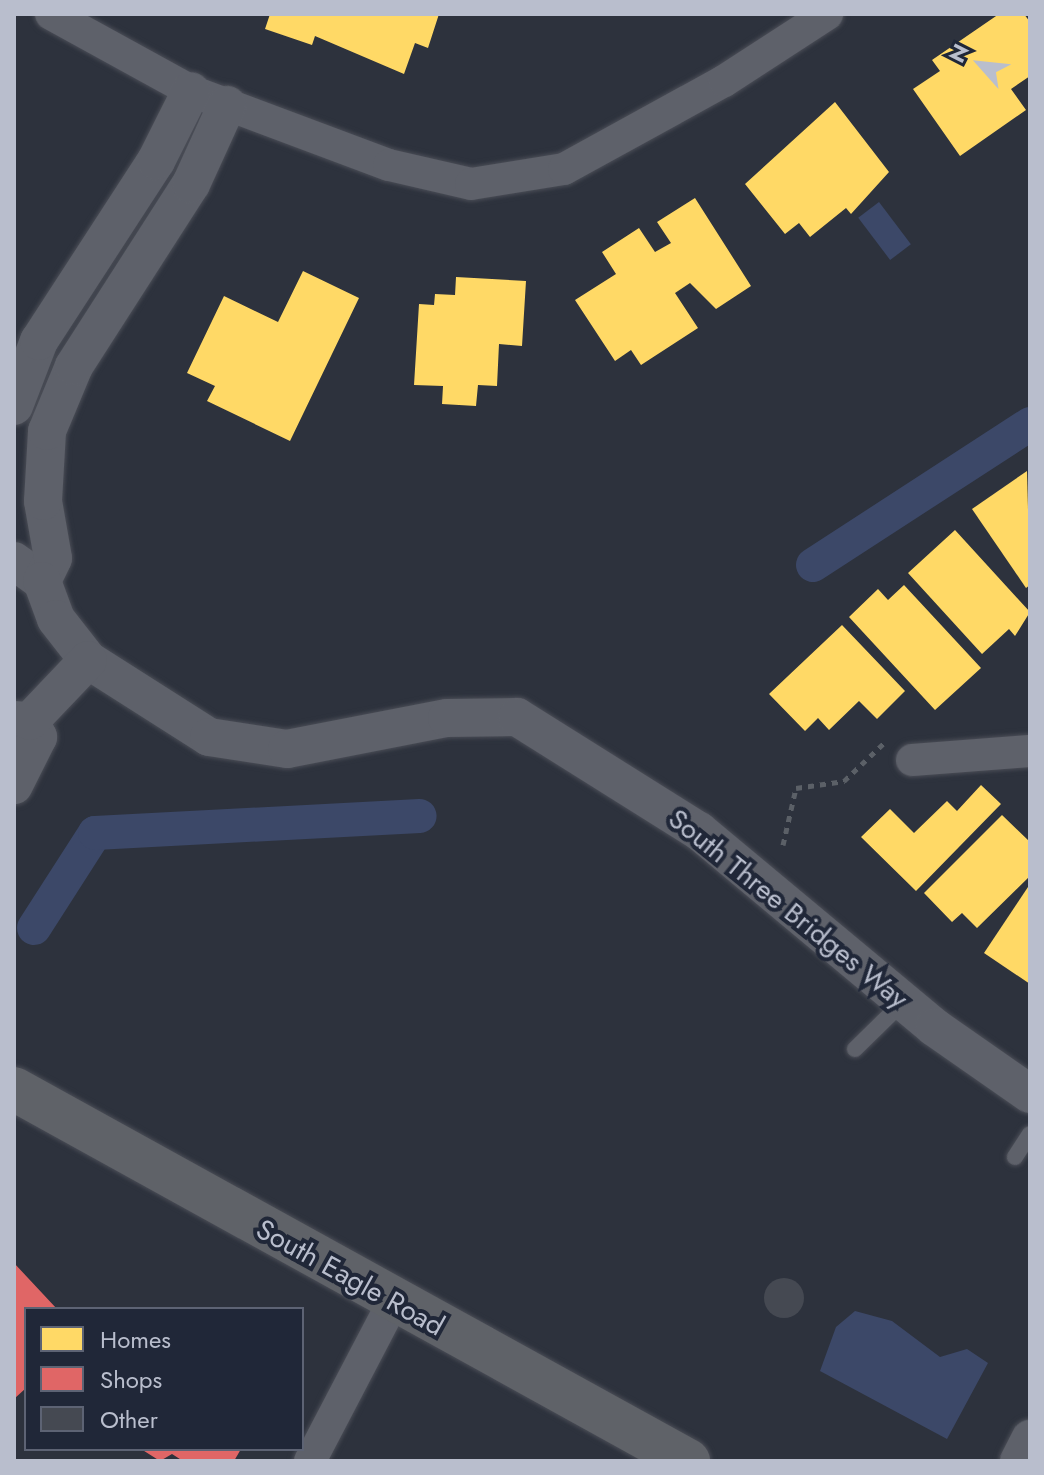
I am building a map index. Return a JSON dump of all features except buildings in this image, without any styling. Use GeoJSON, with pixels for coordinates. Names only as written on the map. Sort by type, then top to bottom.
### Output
{"type":"FeatureCollection","features":[{"type":"Feature","properties":{"kind":"highway","name":"South Eagle Road"},"geometry":{"type":"LineString","coordinates":[[14,1089],[392,1304],[688,1461]]}},
{"type":"Feature","properties":{"kind":"street"},"geometry":{"type":"LineString","coordinates":[[51,14],[191,91],[389,165],[471,184],[564,169],[724,81],[827,14]]}},
{"type":"Feature","properties":{"kind":"street"},"geometry":{"type":"LineString","coordinates":[[14,406],[49,325],[156,161],[191,91]]}},
{"type":"Feature","properties":{"kind":"street","name":"South Three Bridges Way"},"geometry":{"type":"LineString","coordinates":[[227,105],[191,184],[86,348],[47,431],[43,501],[53,558],[28,571],[56,619],[88,660],[209,737],[287,749],[447,718],[517,717],[699,831],[903,1002],[1030,1094]]}},
{"type":"Feature","properties":{"kind":"street"},"geometry":{"type":"LineString","coordinates":[[49,325],[86,348]]}},
{"type":"Feature","properties":{"kind":"street"},"geometry":{"type":"LineString","coordinates":[[14,785],[38,737],[22,720],[88,660]]}},
{"type":"Feature","properties":{"kind":"street"},"geometry":{"type":"LineString","coordinates":[[902,748],[1030,751]]}},
{"type":"Feature","properties":{"kind":"street"},"geometry":{"type":"LineString","coordinates":[[310,1461],[392,1304]]}},
{"type":"Feature","properties":{"kind":"street"},"geometry":{"type":"LineString","coordinates":[[1019,1461],[1030,1439]]}},
{"type":"Feature","properties":{"kind":"lane"},"geometry":{"type":"LineString","coordinates":[[855,1049],[903,1002]]}},
{"type":"Feature","properties":{"kind":"lane"},"geometry":{"type":"LineString","coordinates":[[1015,1157],[1030,1134]]}},
{"type":"Feature","properties":{"kind":"path"},"geometry":{"type":"LineString","coordinates":[[783,845],[796,788],[844,781],[902,748]]}},
{"type":"Feature","properties":{"kind":"water"},"geometry":{"type":"Polygon","coordinates":[[[879,202],[911,244],[890,260],[858,218],[879,202]]]}},
{"type":"Feature","properties":{"kind":"water"},"geometry":{"type":"Polygon","coordinates":[[[855,1311],[892,1321],[940,1357],[967,1349],[988,1363],[947,1439],[820,1371],[836,1327],[855,1311]]]}},
{"type":"Feature","properties":{"kind":"waterway"},"geometry":{"type":"LineString","coordinates":[[813,565],[1030,424]]}},
{"type":"Feature","properties":{"kind":"waterway"},"geometry":{"type":"LineString","coordinates":[[34,928],[95,833],[420,816]]}}]}
